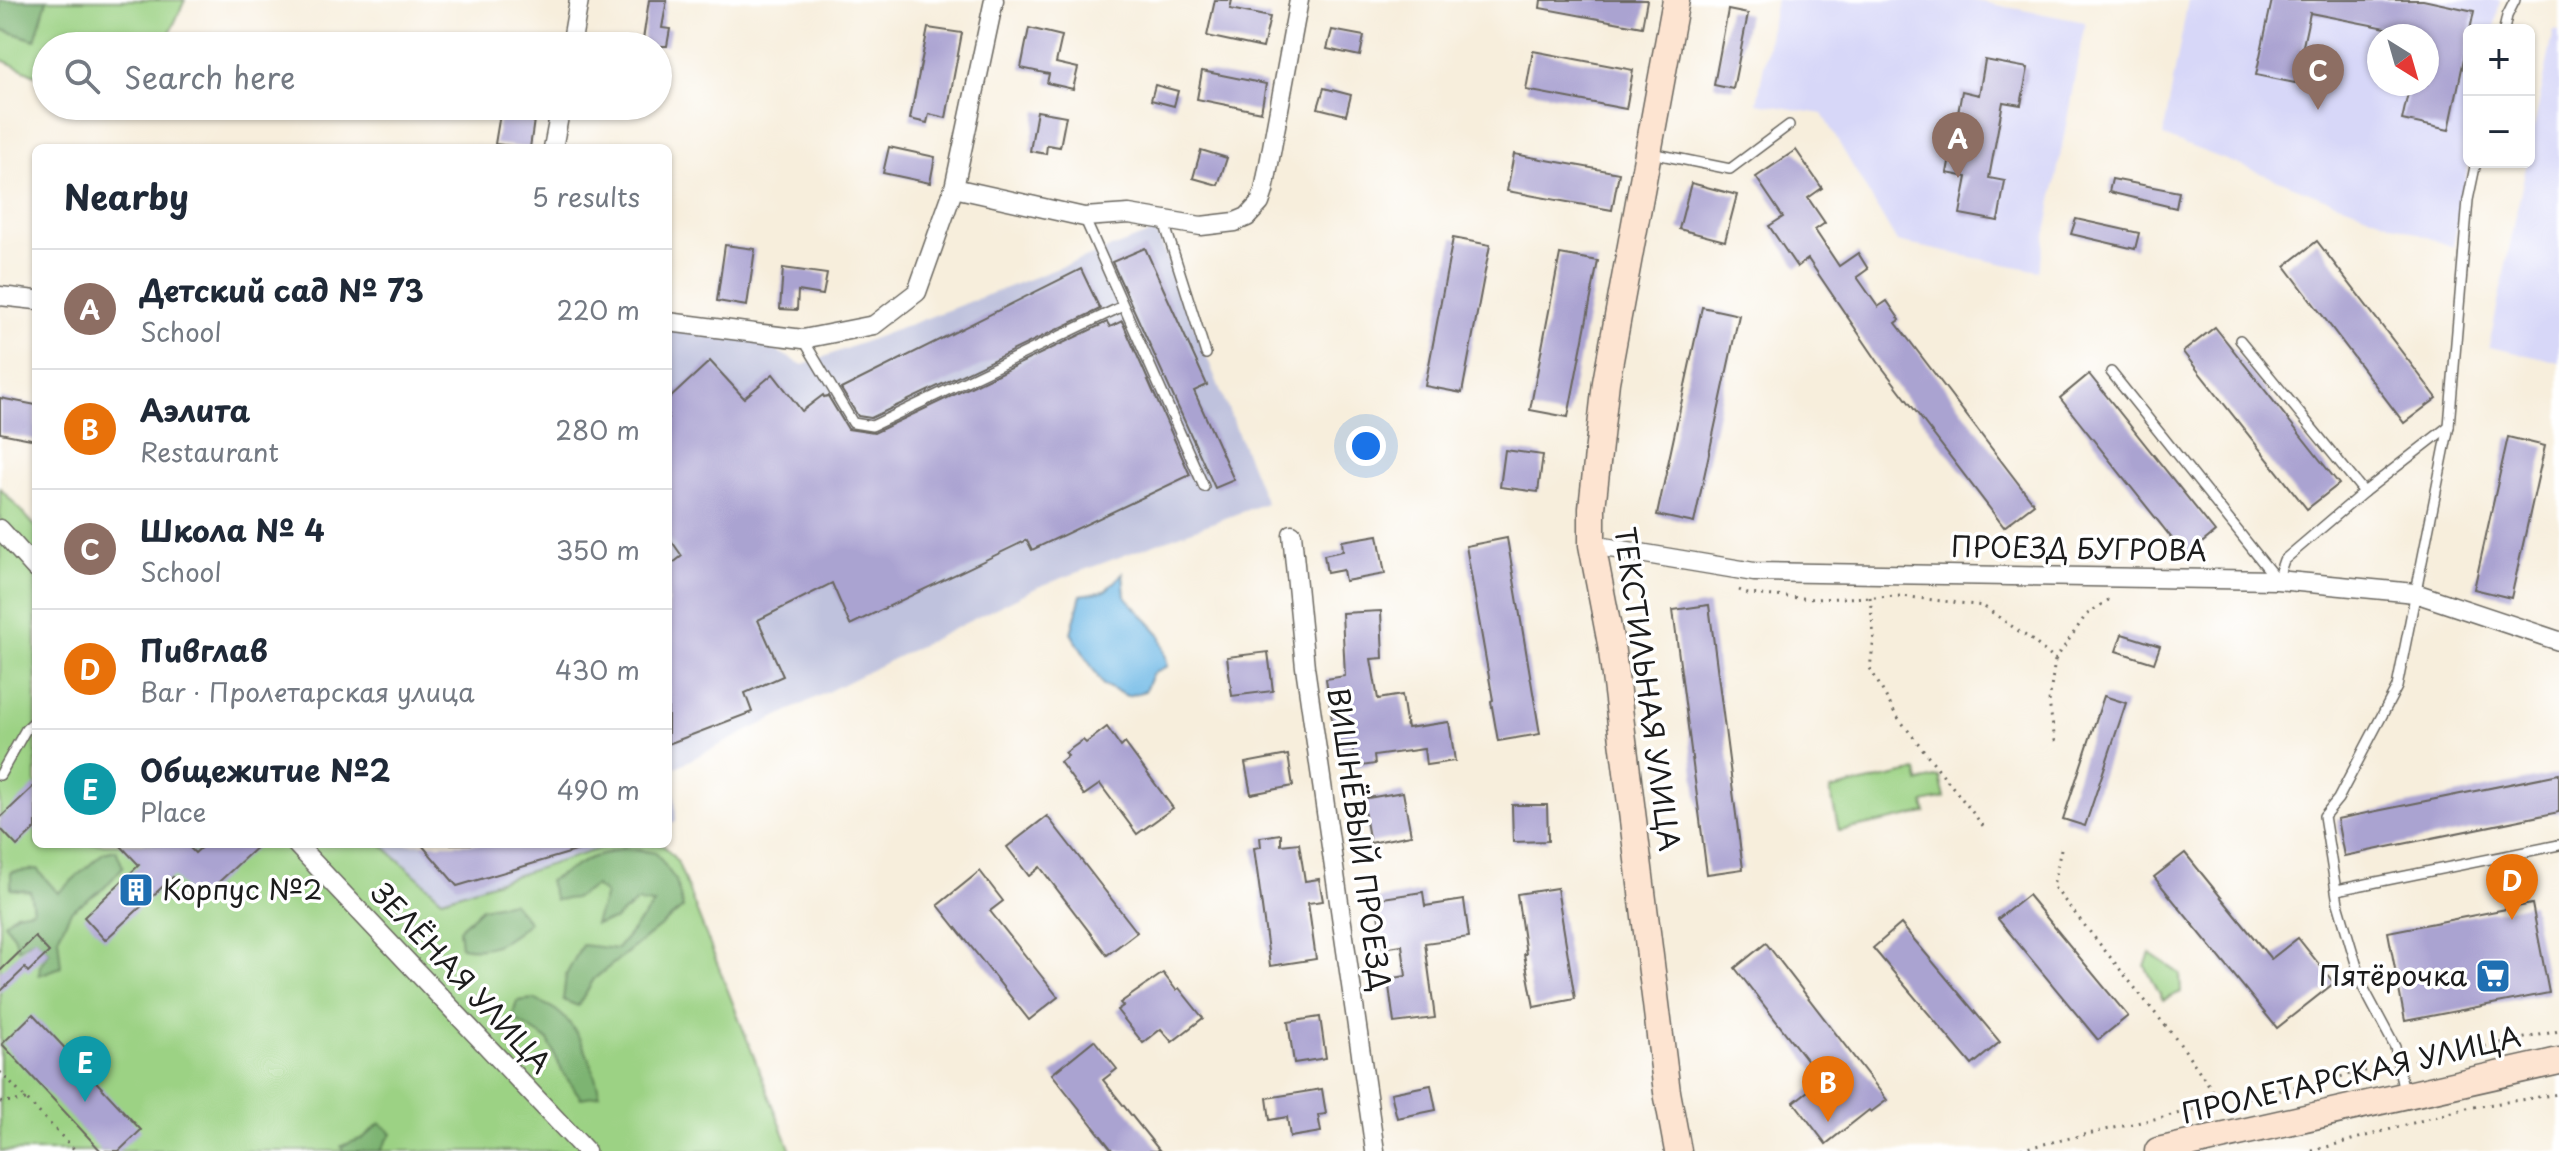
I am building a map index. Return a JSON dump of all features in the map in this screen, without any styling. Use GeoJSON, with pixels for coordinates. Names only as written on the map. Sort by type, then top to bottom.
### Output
{"type":"FeatureCollection","features":[{"type":"Feature","properties":{"kind":"street"},"geometry":{"type":"LineString","coordinates":[[573,32],[579,0]]}},
{"type":"Feature","properties":{"kind":"street"},"geometry":{"type":"LineString","coordinates":[[672,323],[803,339],[874,325],[917,292],[954,188],[994,0]]}},
{"type":"Feature","properties":{"kind":"street"},"geometry":{"type":"LineString","coordinates":[[954,188],[1084,217],[1129,214],[1201,226],[1235,222],[1247,217],[1260,203],[1299,0]]}},
{"type":"Feature","properties":{"kind":"street","name":"ТЕКСТИЛЬНАЯ УЛИЦА"},"geometry":{"type":"LineString","coordinates":[[1676,0],[1606,382],[1592,508],[1592,545],[1611,644],[1667,1092],[1678,1151]]}},
{"type":"Feature","properties":{"kind":"street"},"geometry":{"type":"LineString","coordinates":[[554,144],[558,120]]}},
{"type":"Feature","properties":{"kind":"street"},"geometry":{"type":"LineString","coordinates":[[0,296],[32,300]]}},
{"type":"Feature","properties":{"kind":"street","name":"ВИШНЁВЫЙ ПРОЕЗД"},"geometry":{"type":"LineString","coordinates":[[1292,534],[1305,667],[1375,1151]]}},
{"type":"Feature","properties":{"kind":"street"},"geometry":{"type":"LineString","coordinates":[[3,540],[32,565]]}},
{"type":"Feature","properties":{"kind":"street","name":"ПРОЕЗД БУГРОВА"},"geometry":{"type":"LineString","coordinates":[[1592,545],[1754,572],[2277,580],[2415,593],[2559,641]]}},
{"type":"Feature","properties":{"kind":"street","name":"ЗЕЛЁНАЯ УЛИЦА"},"geometry":{"type":"LineString","coordinates":[[300,848],[581,1149]]}},
{"type":"Feature","properties":{"kind":"street","name":"ПРОЛЕТАРСКАЯ УЛИЦА"},"geometry":{"type":"LineString","coordinates":[[2158,1151],[2559,1061]]}},
{"type":"Feature","properties":{"kind":"lane"},"geometry":{"type":"LineString","coordinates":[[2505,24],[2515,0]]}},
{"type":"Feature","properties":{"kind":"lane"},"geometry":{"type":"LineString","coordinates":[[1647,152],[1730,169],[1789,125]]}},
{"type":"Feature","properties":{"kind":"lane"},"geometry":{"type":"LineString","coordinates":[[2404,1095],[2395,1047],[2363,987],[2338,903],[2324,816],[2338,799],[2397,687],[2449,426],[2468,200],[2475,168]]}},
{"type":"Feature","properties":{"kind":"lane"},"geometry":{"type":"LineString","coordinates":[[1084,217],[1204,487]]}},
{"type":"Feature","properties":{"kind":"lane"},"geometry":{"type":"LineString","coordinates":[[1163,219],[1206,354]]}},
{"type":"Feature","properties":{"kind":"lane"},"geometry":{"type":"LineString","coordinates":[[803,339],[853,423],[872,426],[1123,306]]}},
{"type":"Feature","properties":{"kind":"lane"},"geometry":{"type":"LineString","coordinates":[[2240,340],[2364,492]]}},
{"type":"Feature","properties":{"kind":"lane"},"geometry":{"type":"LineString","coordinates":[[2111,372],[2277,580]]}},
{"type":"Feature","properties":{"kind":"lane"},"geometry":{"type":"LineString","coordinates":[[2277,580],[2284,560],[2449,426]]}},
{"type":"Feature","properties":{"kind":"lane"},"geometry":{"type":"LineString","coordinates":[[0,775],[32,724]]}},
{"type":"Feature","properties":{"kind":"lane"},"geometry":{"type":"LineString","coordinates":[[2337,890],[2559,845]]}},
{"type":"Feature","properties":{"kind":"path"},"geometry":{"type":"LineString","coordinates":[[1734,588],[1748,594],[1814,599],[1902,596],[1983,606],[2055,660]]}},
{"type":"Feature","properties":{"kind":"path"},"geometry":{"type":"LineString","coordinates":[[2056,747],[2049,702],[2055,660],[2086,615],[2120,593]]}},
{"type":"Feature","properties":{"kind":"path"},"geometry":{"type":"LineString","coordinates":[[1870,597],[1874,638],[1870,668],[1896,715],[1984,827]]}},
{"type":"Feature","properties":{"kind":"path"},"geometry":{"type":"LineString","coordinates":[[2061,849],[2053,886],[2184,1049],[2222,1104],[2232,1134]]}},
{"type":"Feature","properties":{"kind":"path"},"geometry":{"type":"LineString","coordinates":[[2013,1151],[2397,1064],[2559,1031]]}},
{"type":"Feature","properties":{"kind":"path"},"geometry":{"type":"LineString","coordinates":[[88,1073],[110,1053]]}},
{"type":"Feature","properties":{"kind":"path"},"geometry":{"type":"LineString","coordinates":[[0,1072],[76,1151]]}},
{"type":"Feature","properties":{"kind":"path"},"geometry":{"type":"LineString","coordinates":[[2312,1151],[2467,1108],[2559,1094]]}},
{"type":"Feature","properties":{"kind":"path"},"geometry":{"type":"LineString","coordinates":[[0,1102],[27,1100]]}},
{"type":"Feature","properties":{"kind":"shaded area"},"geometry":{"type":"Polygon","coordinates":[[[1776,0],[1971,0],[2085,22],[2039,271],[1897,242],[1822,114],[1757,103],[1776,0]]]}},
{"type":"Feature","properties":{"kind":"shaded area"},"geometry":{"type":"Polygon","coordinates":[[[2188,0],[2500,0],[2495,24],[2463,24],[2463,168],[2468,168],[2453,247],[2163,136],[2188,0]]]}},
{"type":"Feature","properties":{"kind":"shaded area"},"geometry":{"type":"Polygon","coordinates":[[[2554,30],[2559,31],[2559,362],[2489,347],[2526,168],[2535,168],[2535,123],[2554,30]]]}},
{"type":"Feature","properties":{"kind":"shaded area"},"geometry":{"type":"Polygon","coordinates":[[[1156,231],[1266,503],[1038,587],[674,768],[676,821],[672,822],[672,327],[750,337],[803,365],[1156,231]]]}},
{"type":"Feature","properties":{"kind":"shaded area"},"geometry":{"type":"Polygon","coordinates":[[[385,848],[602,848],[441,900],[385,848]]]}},
{"type":"Feature","properties":{"kind":"green space"},"geometry":{"type":"Polygon","coordinates":[[[0,0],[185,0],[170,32],[32,32],[32,74],[0,59],[0,0]]]}},
{"type":"Feature","properties":{"kind":"green space"},"geometry":{"type":"Polygon","coordinates":[[[0,0],[47,0],[37,32],[32,32],[32,39],[0,29],[0,0]]]}},
{"type":"Feature","properties":{"kind":"green space"},"geometry":{"type":"Polygon","coordinates":[[[0,488],[32,523],[32,848],[385,848],[442,899],[601,848],[666,848],[677,861],[791,1151],[0,1151],[0,488]]]}},
{"type":"Feature","properties":{"kind":"green space"},"geometry":{"type":"Polygon","coordinates":[[[1917,771],[1919,782],[1940,777],[1945,798],[1924,803],[1926,813],[1839,831],[1830,790],[1917,771]]]}},
{"type":"Feature","properties":{"kind":"green space"},"geometry":{"type":"Polygon","coordinates":[[[624,848],[656,853],[676,881],[683,908],[594,979],[578,1006],[563,1000],[566,975],[582,945],[617,949],[654,904],[636,902],[614,920],[595,924],[605,894],[595,886],[575,898],[555,900],[549,881],[590,858],[624,848]]]}},
{"type":"Feature","properties":{"kind":"green space"},"geometry":{"type":"Polygon","coordinates":[[[116,850],[123,867],[104,888],[71,911],[58,937],[61,967],[39,975],[40,965],[49,952],[35,938],[18,949],[14,935],[4,923],[16,913],[33,910],[30,891],[11,889],[11,872],[37,869],[58,893],[103,853],[116,850]]]}},
{"type":"Feature","properties":{"kind":"green space"},"geometry":{"type":"Polygon","coordinates":[[[512,902],[529,922],[514,935],[490,947],[461,947],[459,929],[482,908],[512,902]]]}},
{"type":"Feature","properties":{"kind":"green space"},"geometry":{"type":"Polygon","coordinates":[[[2150,953],[2180,974],[2181,992],[2163,1000],[2145,966],[2150,953]]]}},
{"type":"Feature","properties":{"kind":"green space"},"geometry":{"type":"Polygon","coordinates":[[[534,999],[557,1011],[573,1028],[590,1061],[600,1095],[581,1098],[563,1073],[548,1040],[512,1018],[517,1001],[534,999]]]}},
{"type":"Feature","properties":{"kind":"green space"},"geometry":{"type":"Polygon","coordinates":[[[380,1123],[392,1133],[380,1151],[343,1151],[341,1146],[363,1138],[380,1123]]]}},
{"type":"Feature","properties":{"kind":"water"},"geometry":{"type":"Polygon","coordinates":[[[1123,573],[1125,596],[1160,634],[1168,666],[1152,674],[1145,691],[1127,696],[1103,685],[1071,633],[1081,595],[1105,591],[1123,573]]]}},
{"type":"Feature","properties":{"kind":"building"},"geometry":{"type":"Polygon","coordinates":[[[649,0],[667,0],[662,28],[670,29],[669,32],[644,32],[649,0]]]}},
{"type":"Feature","properties":{"kind":"building"},"geometry":{"type":"Polygon","coordinates":[[[1215,0],[1232,0],[1230,9],[1270,17],[1263,48],[1207,36],[1215,0]]]}},
{"type":"Feature","properties":{"kind":"building"},"geometry":{"type":"Polygon","coordinates":[[[1541,0],[1647,0],[1642,27],[1540,8],[1541,0]]]}},
{"type":"Feature","properties":{"kind":"building"},"geometry":{"type":"Polygon","coordinates":[[[2272,0],[2423,0],[2474,11],[2471,24],[2463,24],[2463,63],[2449,130],[2402,120],[2407,96],[2439,96],[2439,24],[2367,24],[2310,13],[2295,83],[2256,75],[2272,0]]]}},
{"type":"Feature","properties":{"kind":"building"},"geometry":{"type":"Polygon","coordinates":[[[1728,10],[1748,14],[1733,89],[1714,85],[1728,10]]]}},
{"type":"Feature","properties":{"kind":"building"},"geometry":{"type":"Polygon","coordinates":[[[928,28],[962,33],[946,118],[929,114],[927,123],[910,119],[928,28]]]}},
{"type":"Feature","properties":{"kind":"building"},"geometry":{"type":"Polygon","coordinates":[[[1029,28],[1062,36],[1056,63],[1078,68],[1073,89],[1047,83],[1049,74],[1021,68],[1029,28]]]}},
{"type":"Feature","properties":{"kind":"building"},"geometry":{"type":"Polygon","coordinates":[[[1332,30],[1364,36],[1360,56],[1327,49],[1332,30]]]}},
{"type":"Feature","properties":{"kind":"building"},"geometry":{"type":"Polygon","coordinates":[[[1533,51],[1633,70],[1626,109],[1526,90],[1533,51]]]}},
{"type":"Feature","properties":{"kind":"building"},"geometry":{"type":"Polygon","coordinates":[[[1985,60],[2028,68],[2021,105],[2003,102],[1989,178],[2005,181],[1998,221],[1960,214],[1967,177],[1947,173],[1962,91],[1979,95],[1985,60]]]}},
{"type":"Feature","properties":{"kind":"building"},"geometry":{"type":"Polygon","coordinates":[[[1202,71],[1266,84],[1261,112],[1197,99],[1202,71]]]}},
{"type":"Feature","properties":{"kind":"building"},"geometry":{"type":"Polygon","coordinates":[[[1155,85],[1178,91],[1174,106],[1151,100],[1155,85]]]}},
{"type":"Feature","properties":{"kind":"building"},"geometry":{"type":"Polygon","coordinates":[[[1324,88],[1351,95],[1346,115],[1318,108],[1324,88]]]}},
{"type":"Feature","properties":{"kind":"building"},"geometry":{"type":"Polygon","coordinates":[[[1037,111],[1066,116],[1060,147],[1047,145],[1046,154],[1030,151],[1037,111]]]}},
{"type":"Feature","properties":{"kind":"building"},"geometry":{"type":"Polygon","coordinates":[[[499,120],[534,120],[531,144],[495,144],[499,120]]]}},
{"type":"Feature","properties":{"kind":"building"},"geometry":{"type":"Polygon","coordinates":[[[889,147],[935,157],[930,183],[883,173],[889,147]]]}},
{"type":"Feature","properties":{"kind":"building"},"geometry":{"type":"Polygon","coordinates":[[[1201,150],[1227,158],[1218,185],[1193,178],[1201,150]]]}},
{"type":"Feature","properties":{"kind":"building"},"geometry":{"type":"Polygon","coordinates":[[[1796,150],[1822,188],[1808,198],[1825,223],[1815,230],[1839,266],[1858,253],[1868,269],[1857,277],[1878,307],[1887,301],[1900,320],[1896,323],[2034,504],[2004,527],[1878,362],[1808,259],[1797,267],[1769,226],[1783,217],[1756,177],[1796,150]]]}},
{"type":"Feature","properties":{"kind":"building"},"geometry":{"type":"Polygon","coordinates":[[[1514,154],[1619,173],[1612,210],[1507,191],[1514,154]]]}},
{"type":"Feature","properties":{"kind":"building"},"geometry":{"type":"Polygon","coordinates":[[[2112,179],[2179,192],[2176,208],[2109,192],[2112,179]]]}},
{"type":"Feature","properties":{"kind":"building"},"geometry":{"type":"Polygon","coordinates":[[[1691,183],[1737,195],[1725,241],[1679,229],[1691,183]]]}},
{"type":"Feature","properties":{"kind":"building"},"geometry":{"type":"Polygon","coordinates":[[[2076,219],[2139,233],[2135,249],[2071,234],[2076,219]]]}},
{"type":"Feature","properties":{"kind":"building"},"geometry":{"type":"Polygon","coordinates":[[[1453,238],[1490,245],[1462,393],[1425,386],[1453,238]]]}},
{"type":"Feature","properties":{"kind":"building"},"geometry":{"type":"Polygon","coordinates":[[[2317,241],[2437,398],[2404,423],[2285,266],[2317,241]]]}},
{"type":"Feature","properties":{"kind":"building"},"geometry":{"type":"Polygon","coordinates":[[[725,245],[755,249],[747,306],[717,301],[725,245]]]}},
{"type":"Feature","properties":{"kind":"building"},"geometry":{"type":"Polygon","coordinates":[[[1145,248],[1207,385],[1194,391],[1234,480],[1215,488],[1112,262],[1145,248]]]}},
{"type":"Feature","properties":{"kind":"building"},"geometry":{"type":"Polygon","coordinates":[[[1560,254],[1598,261],[1568,417],[1530,410],[1560,254]]]}},
{"type":"Feature","properties":{"kind":"building"},"geometry":{"type":"Polygon","coordinates":[[[783,268],[827,274],[823,295],[798,291],[797,310],[780,309],[783,268]]]}},
{"type":"Feature","properties":{"kind":"building"},"geometry":{"type":"Polygon","coordinates":[[[1081,269],[1100,309],[871,418],[858,416],[841,389],[1081,269]]]}},
{"type":"Feature","properties":{"kind":"building"},"geometry":{"type":"Polygon","coordinates":[[[1702,307],[1739,315],[1694,523],[1657,515],[1702,307]]]}},
{"type":"Feature","properties":{"kind":"building"},"geometry":{"type":"Polygon","coordinates":[[[1122,321],[1190,475],[1032,550],[1027,540],[850,625],[832,583],[758,620],[783,676],[745,693],[752,712],[672,742],[672,564],[682,556],[672,542],[672,396],[710,361],[744,398],[773,374],[802,411],[823,395],[828,396],[848,429],[874,433],[1107,322],[1110,327],[1122,321]]]}},
{"type":"Feature","properties":{"kind":"building"},"geometry":{"type":"Polygon","coordinates":[[[2215,327],[2339,484],[2307,509],[2183,352],[2215,327]]]}},
{"type":"Feature","properties":{"kind":"building"},"geometry":{"type":"Polygon","coordinates":[[[2089,374],[2215,532],[2186,556],[2060,398],[2089,374]]]}},
{"type":"Feature","properties":{"kind":"building"},"geometry":{"type":"Polygon","coordinates":[[[0,398],[32,404],[32,439],[0,433],[0,398]]]}},
{"type":"Feature","properties":{"kind":"building"},"geometry":{"type":"Polygon","coordinates":[[[2508,437],[2545,446],[2511,598],[2474,589],[2508,437]]]}},
{"type":"Feature","properties":{"kind":"building"},"geometry":{"type":"Polygon","coordinates":[[[1505,450],[1543,455],[1538,492],[1500,487],[1505,450]]]}},
{"type":"Feature","properties":{"kind":"building"},"geometry":{"type":"Polygon","coordinates":[[[1378,535],[1385,574],[1345,581],[1343,570],[1327,573],[1324,555],[1343,551],[1342,541],[1378,535]]]}},
{"type":"Feature","properties":{"kind":"building"},"geometry":{"type":"Polygon","coordinates":[[[1507,538],[1540,734],[1498,741],[1466,546],[1507,538]]]}},
{"type":"Feature","properties":{"kind":"building"},"geometry":{"type":"Polygon","coordinates":[[[1709,605],[1743,869],[1707,874],[1673,610],[1709,605]]]}},
{"type":"Feature","properties":{"kind":"building"},"geometry":{"type":"Polygon","coordinates":[[[1381,611],[1383,658],[1371,659],[1378,699],[1402,695],[1407,728],[1449,722],[1455,761],[1426,765],[1424,749],[1374,756],[1375,764],[1355,767],[1352,745],[1336,748],[1326,679],[1345,676],[1342,613],[1381,611]]]}},
{"type":"Feature","properties":{"kind":"building"},"geometry":{"type":"Polygon","coordinates":[[[2122,634],[2160,646],[2154,663],[2116,651],[2122,634]]]}},
{"type":"Feature","properties":{"kind":"building"},"geometry":{"type":"Polygon","coordinates":[[[1268,652],[1273,691],[1232,696],[1227,657],[1268,652]]]}},
{"type":"Feature","properties":{"kind":"building"},"geometry":{"type":"Polygon","coordinates":[[[2104,696],[2126,703],[2085,826],[2063,819],[2104,696]]]}},
{"type":"Feature","properties":{"kind":"building"},"geometry":{"type":"Polygon","coordinates":[[[1107,727],[1121,747],[1125,743],[1173,808],[1137,834],[1100,784],[1084,795],[1060,762],[1068,756],[1065,753],[1083,740],[1086,743],[1107,727]]]}},
{"type":"Feature","properties":{"kind":"building"},"geometry":{"type":"Polygon","coordinates":[[[1288,755],[1293,786],[1251,794],[1245,763],[1288,755]]]}},
{"type":"Feature","properties":{"kind":"building"},"geometry":{"type":"Polygon","coordinates":[[[2559,774],[2559,812],[2344,856],[2337,819],[2559,774]]]}},
{"type":"Feature","properties":{"kind":"building"},"geometry":{"type":"Polygon","coordinates":[[[32,788],[32,832],[17,846],[0,828],[0,818],[32,788]]]}},
{"type":"Feature","properties":{"kind":"building"},"geometry":{"type":"Polygon","coordinates":[[[1403,792],[1411,835],[1370,843],[1362,799],[1403,792]]]}},
{"type":"Feature","properties":{"kind":"building"},"geometry":{"type":"Polygon","coordinates":[[[1512,805],[1547,805],[1548,841],[1513,842],[1512,805]]]}},
{"type":"Feature","properties":{"kind":"building"},"geometry":{"type":"Polygon","coordinates":[[[1047,816],[1137,932],[1107,955],[1040,867],[1029,876],[1007,847],[1047,816]]]}},
{"type":"Feature","properties":{"kind":"building"},"geometry":{"type":"Polygon","coordinates":[[[1281,834],[1281,845],[1299,843],[1305,881],[1319,879],[1323,901],[1308,903],[1316,959],[1270,966],[1254,848],[1261,847],[1260,837],[1281,834]]]}},
{"type":"Feature","properties":{"kind":"building","name":"Корпус №2"},"geometry":{"type":"Polygon","coordinates":[[[123,848],[190,848],[195,853],[201,848],[256,848],[197,902],[173,877],[105,940],[84,917],[139,865],[123,848]]]}},
{"type":"Feature","properties":{"kind":"building"},"geometry":{"type":"Polygon","coordinates":[[[424,848],[586,848],[457,886],[424,848]]]}},
{"type":"Feature","properties":{"kind":"building"},"geometry":{"type":"Polygon","coordinates":[[[2185,853],[2271,959],[2298,938],[2334,983],[2277,1028],[2154,877],[2185,853]]]}},
{"type":"Feature","properties":{"kind":"building"},"geometry":{"type":"Polygon","coordinates":[[[980,871],[1003,901],[990,911],[1058,997],[1029,1020],[938,905],[980,871]]]}},
{"type":"Feature","properties":{"kind":"building"},"geometry":{"type":"Polygon","coordinates":[[[1557,888],[1575,999],[1534,1007],[1517,894],[1557,888]]]}},
{"type":"Feature","properties":{"kind":"building"},"geometry":{"type":"Polygon","coordinates":[[[1423,892],[1425,906],[1464,900],[1469,937],[1425,943],[1435,1018],[1394,1023],[1388,979],[1406,976],[1402,945],[1383,948],[1376,899],[1423,892]]]}},
{"type":"Feature","properties":{"kind":"building"},"geometry":{"type":"Polygon","coordinates":[[[2028,895],[2128,1016],[2098,1040],[1998,919],[2028,895]]]}},
{"type":"Feature","properties":{"kind":"building"},"geometry":{"type":"Polygon","coordinates":[[[2532,904],[2549,993],[2405,1021],[2388,932],[2532,904]]]}},
{"type":"Feature","properties":{"kind":"building"},"geometry":{"type":"Polygon","coordinates":[[[1901,924],[2000,1042],[1972,1065],[1873,948],[1901,924]]]}},
{"type":"Feature","properties":{"kind":"building"},"geometry":{"type":"Polygon","coordinates":[[[35,937],[49,952],[28,972],[25,968],[0,992],[0,971],[35,937]]]}},
{"type":"Feature","properties":{"kind":"building"},"geometry":{"type":"Polygon","coordinates":[[[1766,943],[1887,1100],[1871,1112],[1869,1110],[1826,1144],[1794,1102],[1822,1080],[1735,968],[1766,943]]]}},
{"type":"Feature","properties":{"kind":"building"},"geometry":{"type":"Polygon","coordinates":[[[1163,973],[1203,1018],[1172,1042],[1161,1029],[1143,1043],[1117,1010],[1123,1006],[1120,1003],[1163,973]]]}},
{"type":"Feature","properties":{"kind":"building"},"geometry":{"type":"Polygon","coordinates":[[[33,1014],[141,1130],[119,1151],[101,1151],[2,1044],[33,1014]]]}},
{"type":"Feature","properties":{"kind":"building"},"geometry":{"type":"Polygon","coordinates":[[[1320,1017],[1326,1058],[1294,1063],[1288,1022],[1320,1017]]]}},
{"type":"Feature","properties":{"kind":"building"},"geometry":{"type":"Polygon","coordinates":[[[1094,1040],[1117,1069],[1103,1080],[1160,1151],[1113,1151],[1052,1074],[1094,1040]]]}},
{"type":"Feature","properties":{"kind":"building"},"geometry":{"type":"Polygon","coordinates":[[[1431,1085],[1436,1110],[1397,1118],[1391,1093],[1431,1085]]]}},
{"type":"Feature","properties":{"kind":"building"},"geometry":{"type":"Polygon","coordinates":[[[1322,1089],[1326,1114],[1318,1115],[1321,1132],[1290,1137],[1287,1117],[1270,1120],[1267,1098],[1322,1089]]]}},
{"type":"Feature","properties":{"kind":"place","name":"Школа № 4"},"geometry":{"type":"Point","coordinates":[2318,110]}},
{"type":"Feature","properties":{"kind":"place","name":"Детский сад № 73"},"geometry":{"type":"Point","coordinates":[1958,178]}},
{"type":"Feature","properties":{"kind":"place","name":"Корпус №2"},"geometry":{"type":"Point","coordinates":[136,890]}},
{"type":"Feature","properties":{"kind":"place","name":"Пивглав"},"geometry":{"type":"Point","coordinates":[2512,920]}},
{"type":"Feature","properties":{"kind":"place","name":"Пятёрочка"},"geometry":{"type":"Point","coordinates":[2493,976]}},
{"type":"Feature","properties":{"kind":"place","name":"Общежитие №2"},"geometry":{"type":"Point","coordinates":[85,1102]}},
{"type":"Feature","properties":{"kind":"place","name":"Аэлита"},"geometry":{"type":"Point","coordinates":[1828,1122]}}]}
